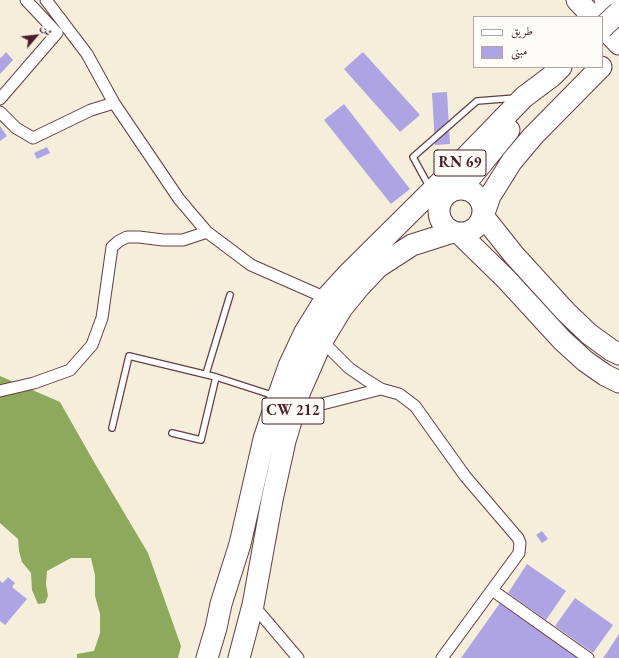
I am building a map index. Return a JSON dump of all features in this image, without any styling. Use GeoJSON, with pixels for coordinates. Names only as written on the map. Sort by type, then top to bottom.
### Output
{"type":"FeatureCollection","features":[{"type":"Feature","properties":{"kind":"highway"},"geometry":{"type":"LineString","coordinates":[[577,0],[592,16]]}},
{"type":"Feature","properties":{"kind":"highway"},"geometry":{"type":"LineString","coordinates":[[603,26],[619,13],[605,0]]}},
{"type":"Feature","properties":{"kind":"highway"},"geometry":{"type":"LineString","coordinates":[[603,28],[619,44]]}},
{"type":"Feature","properties":{"kind":"highway","name":"RN 69"},"geometry":{"type":"LineString","coordinates":[[603,64],[619,49]]}},
{"type":"Feature","properties":{"kind":"highway"},"geometry":{"type":"LineString","coordinates":[[461,189],[556,71]]}},
{"type":"Feature","properties":{"kind":"highway","name":"RN 69"},"geometry":{"type":"LineString","coordinates":[[362,260],[436,195],[524,97],[556,71]]}},
{"type":"Feature","properties":{"kind":"highway","name":"RN 69"},"geometry":{"type":"LineString","coordinates":[[483,216],[490,196],[512,161],[533,136],[596,71]]}},
{"type":"Feature","properties":{"kind":"highway"},"geometry":{"type":"LineString","coordinates":[[457,233],[468,232],[475,229],[483,216],[483,208],[480,201],[471,191],[461,189],[451,191],[445,195],[436,195],[438,215],[441,222],[446,228],[457,233],[506,279],[562,340],[585,361],[605,375],[619,382]]}},
{"type":"Feature","properties":{"kind":"highway"},"geometry":{"type":"LineString","coordinates":[[483,216],[514,255],[566,312],[589,334],[619,354]]}},
{"type":"Feature","properties":{"kind":"highway","name":"CW 212"},"geometry":{"type":"LineString","coordinates":[[240,658],[253,605],[272,500],[293,412],[306,374],[322,341],[342,308],[378,267],[412,245],[457,233]]}},
{"type":"Feature","properties":{"kind":"highway"},"geometry":{"type":"LineString","coordinates":[[400,252],[434,245],[461,249],[479,258],[506,279]]}},
{"type":"Feature","properties":{"kind":"highway","name":"CW 212"},"geometry":{"type":"LineString","coordinates":[[207,658],[221,604],[240,544],[264,439],[289,366],[305,332],[326,298],[362,260]]}},
{"type":"Feature","properties":{"kind":"highway"},"geometry":{"type":"LineString","coordinates":[[196,658],[210,624],[221,604]]}},
{"type":"Feature","properties":{"kind":"street"},"geometry":{"type":"LineString","coordinates":[[0,99],[57,33],[26,0]]}},
{"type":"Feature","properties":{"kind":"street"},"geometry":{"type":"LineString","coordinates":[[46,0],[87,54],[114,103],[179,199],[207,232],[251,265],[326,298]]}},
{"type":"Feature","properties":{"kind":"street"},"geometry":{"type":"LineString","coordinates":[[0,112],[16,128],[33,138],[91,110],[114,103]]}},
{"type":"Feature","properties":{"kind":"street"},"geometry":{"type":"LineString","coordinates":[[0,391],[34,383],[70,370],[92,345],[102,318],[112,247],[119,241],[127,237],[183,240],[207,232]]}},
{"type":"Feature","properties":{"kind":"street"},"geometry":{"type":"LineString","coordinates":[[322,341],[349,368],[381,390],[399,394],[414,406],[465,476],[518,538],[520,543],[519,553],[442,658]]}},
{"type":"Feature","properties":{"kind":"street"},"geometry":{"type":"LineString","coordinates":[[293,412],[381,390]]}},
{"type":"Feature","properties":{"kind":"street"},"geometry":{"type":"LineString","coordinates":[[492,590],[588,658]]}},
{"type":"Feature","properties":{"kind":"street"},"geometry":{"type":"LineString","coordinates":[[253,605],[298,658]]}},
{"type":"Feature","properties":{"kind":"lane"},"geometry":{"type":"LineString","coordinates":[[436,195],[413,157],[477,101],[524,97]]}},
{"type":"Feature","properties":{"kind":"lane"},"geometry":{"type":"LineString","coordinates":[[206,374],[230,295]]}},
{"type":"Feature","properties":{"kind":"lane"},"geometry":{"type":"LineString","coordinates":[[112,428],[129,356],[206,374],[278,397]]}},
{"type":"Feature","properties":{"kind":"lane"},"geometry":{"type":"LineString","coordinates":[[172,433],[201,440],[216,377]]}},
{"type":"Feature","properties":{"kind":"green space"},"geometry":{"type":"Polygon","coordinates":[[[0,376],[60,402],[148,553],[181,646],[178,658],[77,658],[77,654],[94,651],[100,633],[100,614],[95,596],[95,575],[91,558],[71,558],[47,571],[46,584],[48,596],[45,603],[38,604],[32,590],[31,573],[22,562],[18,539],[0,523],[0,376]]]}},
{"type":"Feature","properties":{"kind":"building"},"geometry":{"type":"Polygon","coordinates":[[[6,52],[13,60],[0,74],[0,57],[1,58],[6,52]]]}},
{"type":"Feature","properties":{"kind":"building"},"geometry":{"type":"Polygon","coordinates":[[[363,52],[420,115],[400,132],[344,69],[363,52]]]}},
{"type":"Feature","properties":{"kind":"building"},"geometry":{"type":"Polygon","coordinates":[[[447,92],[450,144],[435,145],[432,93],[447,92]]]}},
{"type":"Feature","properties":{"kind":"building"},"geometry":{"type":"Polygon","coordinates":[[[344,104],[410,189],[391,204],[324,120],[344,104]]]}},
{"type":"Feature","properties":{"kind":"building"},"geometry":{"type":"Polygon","coordinates":[[[0,126],[7,136],[0,141],[0,126]]]}},
{"type":"Feature","properties":{"kind":"building"},"geometry":{"type":"Polygon","coordinates":[[[47,147],[50,153],[37,159],[34,153],[47,147]]]}},
{"type":"Feature","properties":{"kind":"building"},"geometry":{"type":"Polygon","coordinates":[[[542,531],[548,539],[542,543],[536,535],[542,531]]]}},
{"type":"Feature","properties":{"kind":"building"},"geometry":{"type":"Polygon","coordinates":[[[527,564],[566,591],[546,620],[508,593],[527,564]]]}},
{"type":"Feature","properties":{"kind":"building"},"geometry":{"type":"Polygon","coordinates":[[[8,577],[15,583],[12,587],[27,599],[5,625],[0,621],[0,581],[3,583],[8,577]]]}},
{"type":"Feature","properties":{"kind":"building"},"geometry":{"type":"Polygon","coordinates":[[[575,598],[613,625],[593,653],[555,626],[575,598]]]}},
{"type":"Feature","properties":{"kind":"building"},"geometry":{"type":"Polygon","coordinates":[[[500,603],[560,646],[577,658],[461,658],[500,603]]]}},
{"type":"Feature","properties":{"kind":"building"},"geometry":{"type":"Polygon","coordinates":[[[619,634],[619,658],[603,658],[606,654],[619,634]]]}}]}
